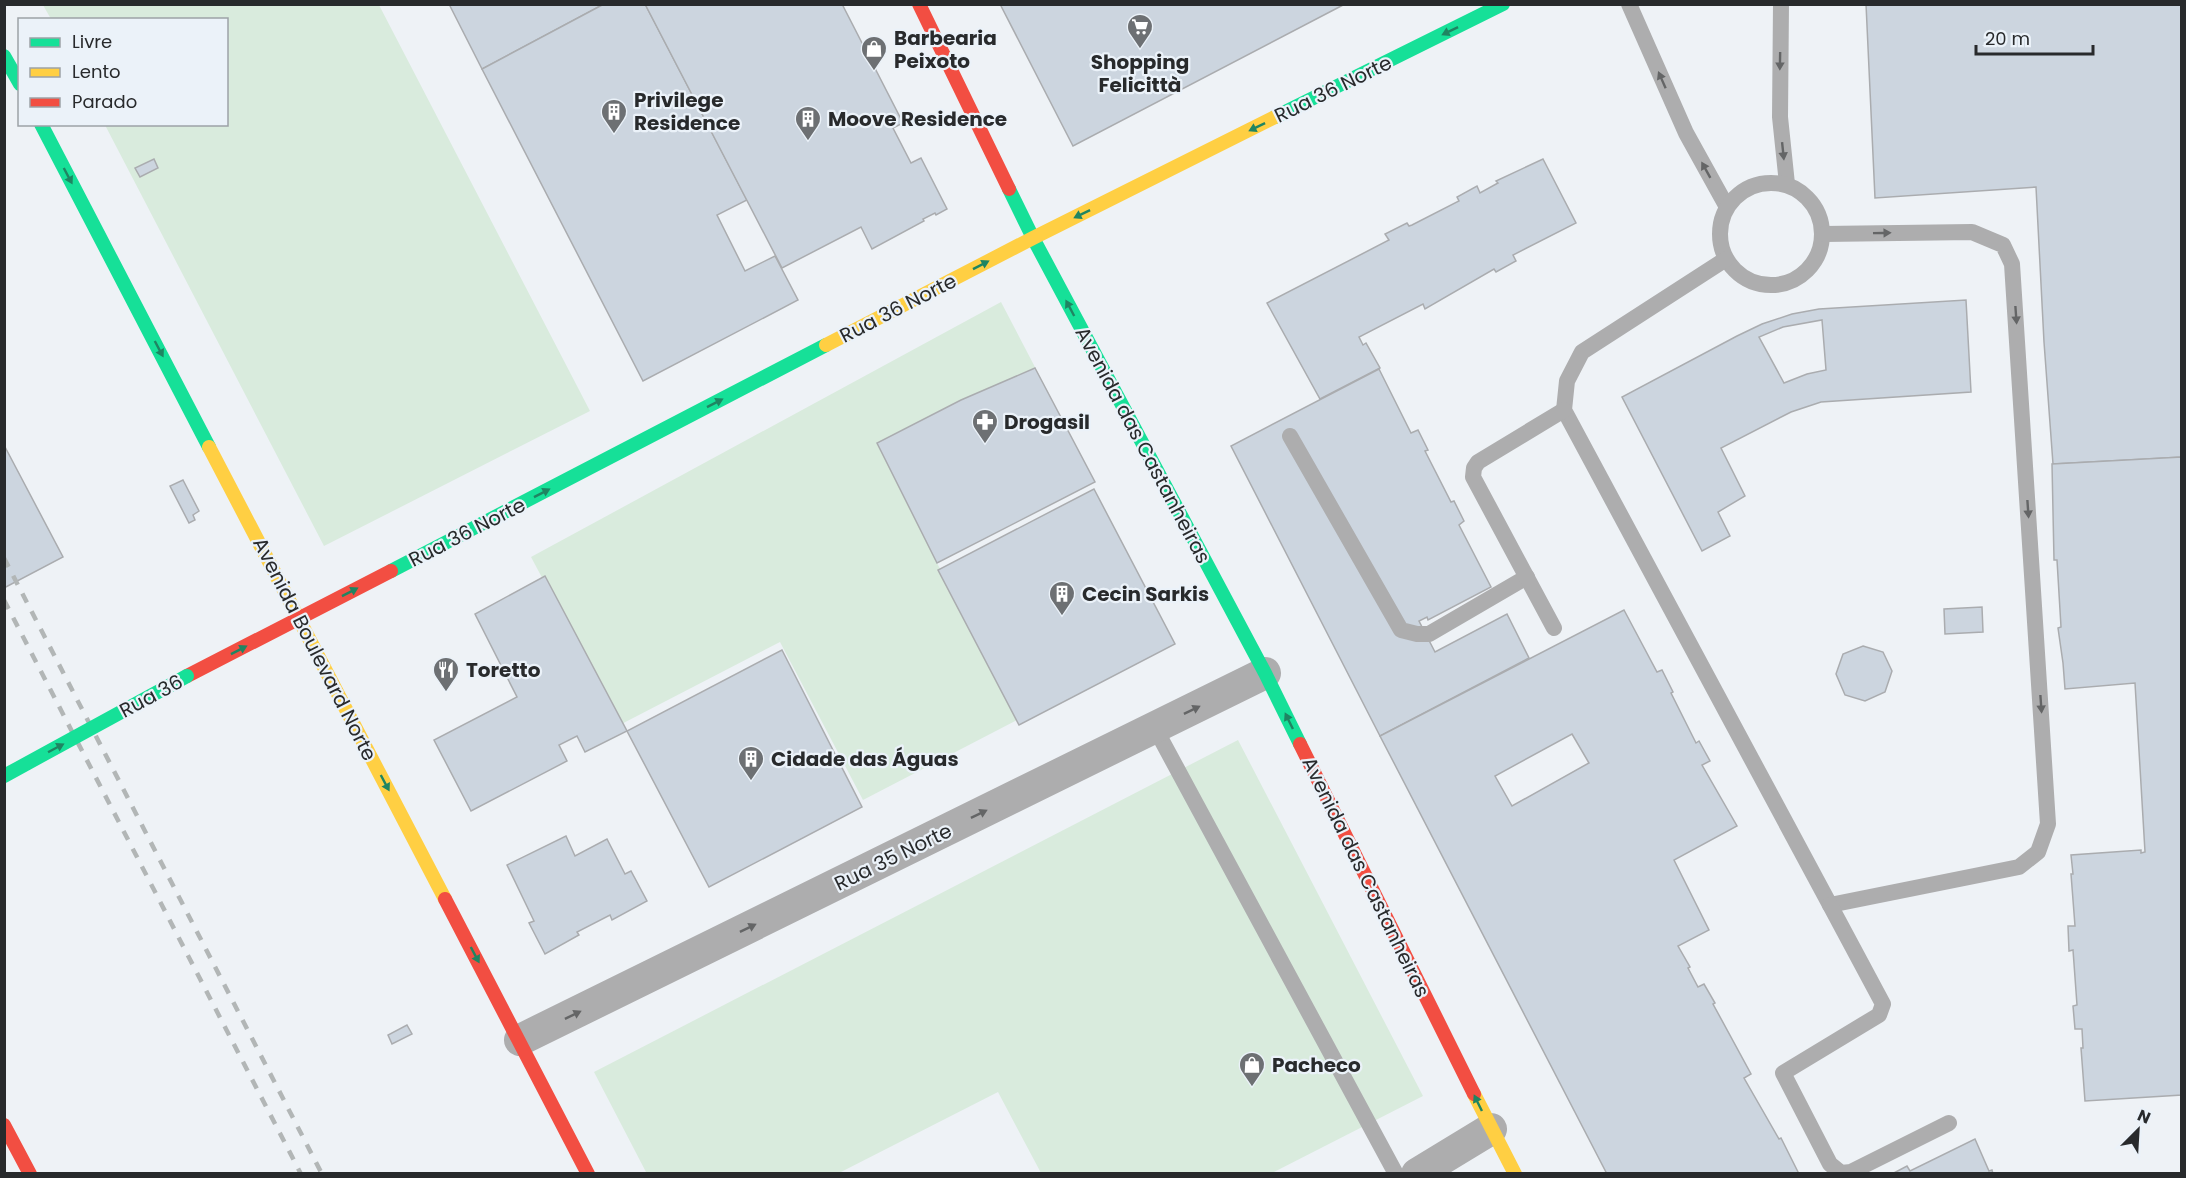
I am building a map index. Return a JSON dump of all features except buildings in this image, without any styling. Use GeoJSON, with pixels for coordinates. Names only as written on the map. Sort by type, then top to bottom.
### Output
{"type":"FeatureCollection","features":[{"type":"Feature","properties":{"kind":"street","name":"Avenida das Castanheiras"},"geometry":{"type":"LineString","coordinates":[[919,4],[1033,238],[1265,673],[1515,1173]]}},
{"type":"Feature","properties":{"kind":"street","name":"Rua 36 Norte"},"geometry":{"type":"LineString","coordinates":[[298,619],[1033,238],[1503,4]]}},
{"type":"Feature","properties":{"kind":"street"},"geometry":{"type":"LineString","coordinates":[[4,56],[18,80]]}},
{"type":"Feature","properties":{"kind":"street","name":"Avenida Boulevard Norte"},"geometry":{"type":"LineString","coordinates":[[42,126],[588,1173]]}},
{"type":"Feature","properties":{"kind":"street","name":"Rua 36"},"geometry":{"type":"LineString","coordinates":[[4,776],[187,676],[298,619]]}},
{"type":"Feature","properties":{"kind":"street","name":"Rua 35 Norte"},"geometry":{"type":"LineString","coordinates":[[520,1040],[1265,673]]}},
{"type":"Feature","properties":{"kind":"street"},"geometry":{"type":"LineString","coordinates":[[4,1125],[30,1173]]}},
{"type":"Feature","properties":{"kind":"street"},"geometry":{"type":"LineString","coordinates":[[1426,1171],[1491,1129]]}},
{"type":"Feature","properties":{"kind":"lane"},"geometry":{"type":"LineString","coordinates":[[1629,4],[1686,133],[1727,207]]}},
{"type":"Feature","properties":{"kind":"lane"},"geometry":{"type":"LineString","coordinates":[[1781,4],[1780,117],[1787,184]]}},
{"type":"Feature","properties":{"kind":"lane"},"geometry":{"type":"LineString","coordinates":[[1764,182],[1787,184],[1814,203],[1824,234],[1817,260],[1797,279],[1771,286],[1744,278],[1726,259],[1719,242],[1720,224],[1727,207],[1742,190],[1764,182]]}},
{"type":"Feature","properties":{"kind":"lane"},"geometry":{"type":"LineString","coordinates":[[1824,234],[1972,232],[2003,245],[2012,264],[2048,824],[2038,852],[2019,867],[1830,905]]}},
{"type":"Feature","properties":{"kind":"lane"},"geometry":{"type":"LineString","coordinates":[[1726,259],[1582,352],[1567,381],[1564,410],[1883,1004],[1879,1015],[1783,1073],[1830,1164],[1841,1173],[1851,1172],[1949,1123]]}},
{"type":"Feature","properties":{"kind":"lane"},"geometry":{"type":"LineString","coordinates":[[1554,628],[1473,477],[1474,468],[1478,462],[1564,410]]}},
{"type":"Feature","properties":{"kind":"lane"},"geometry":{"type":"LineString","coordinates":[[1290,436],[1401,630],[1429,634],[1527,577]]}},
{"type":"Feature","properties":{"kind":"lane"},"geometry":{"type":"LineString","coordinates":[[1155,728],[1396,1173]]}},
{"type":"Feature","properties":{"kind":"green space"},"geometry":{"type":"Polygon","coordinates":[[[43,5],[379,5],[590,411],[324,546],[106,126],[228,126],[228,18],[50,18],[43,5]]]}},
{"type":"Feature","properties":{"kind":"green space"},"geometry":{"type":"Polygon","coordinates":[[[1001,302],[1095,482],[937,563],[1019,719],[863,800],[780,642],[608,731],[616,716],[531,557],[1001,302]]]}},
{"type":"Feature","properties":{"kind":"green space"},"geometry":{"type":"Polygon","coordinates":[[[1238,740],[1423,1096],[1272,1173],[1041,1173],[998,1092],[839,1173],[647,1174],[594,1072],[1238,740]]]}},
{"type":"Feature","properties":{"kind":"railway"},"geometry":{"type":"LineString","coordinates":[[4,558],[322,1174]]}},
{"type":"Feature","properties":{"kind":"railway"},"geometry":{"type":"LineString","coordinates":[[4,600],[301,1174]]}},
{"type":"Feature","properties":{"kind":"traffic: fast"},"geometry":{"type":"LineString","coordinates":[[1275,117],[1503,4]]}},
{"type":"Feature","properties":{"kind":"traffic: fast"},"geometry":{"type":"LineString","coordinates":[[4,56],[18,80]]}},
{"type":"Feature","properties":{"kind":"traffic: fast"},"geometry":{"type":"LineString","coordinates":[[42,126],[209,447]]}},
{"type":"Feature","properties":{"kind":"traffic: fast"},"geometry":{"type":"LineString","coordinates":[[1009,189],[1265,673],[1300,744]]}},
{"type":"Feature","properties":{"kind":"traffic: fast"},"geometry":{"type":"LineString","coordinates":[[391,571],[826,345]]}},
{"type":"Feature","properties":{"kind":"traffic: fast"},"geometry":{"type":"LineString","coordinates":[[4,776],[187,676]]}},
{"type":"Feature","properties":{"kind":"traffic: slow"},"geometry":{"type":"LineString","coordinates":[[826,345],[1275,117]]}},
{"type":"Feature","properties":{"kind":"traffic: slow"},"geometry":{"type":"LineString","coordinates":[[209,447],[445,899]]}},
{"type":"Feature","properties":{"kind":"traffic: slow"},"geometry":{"type":"LineString","coordinates":[[1474,1094],[1515,1174]]}},
{"type":"Feature","properties":{"kind":"traffic: jam"},"geometry":{"type":"LineString","coordinates":[[919,4],[1009,189]]}},
{"type":"Feature","properties":{"kind":"traffic: jam"},"geometry":{"type":"LineString","coordinates":[[187,676],[391,571]]}},
{"type":"Feature","properties":{"kind":"traffic: jam"},"geometry":{"type":"LineString","coordinates":[[1300,744],[1474,1094]]}},
{"type":"Feature","properties":{"kind":"traffic: jam"},"geometry":{"type":"LineString","coordinates":[[445,899],[588,1174]]}},
{"type":"Feature","properties":{"kind":"traffic: jam"},"geometry":{"type":"LineString","coordinates":[[4,1125],[30,1174]]}},
{"type":"Feature","properties":{"kind":"place","name":"Shopping Felicittà"},"geometry":{"type":"Point","coordinates":[1140,50]}},
{"type":"Feature","properties":{"kind":"place","name":"Barbearia Peixoto"},"geometry":{"type":"Point","coordinates":[874,72]}},
{"type":"Feature","properties":{"kind":"place","name":"Privilege Residence"},"geometry":{"type":"Point","coordinates":[614,135]}},
{"type":"Feature","properties":{"kind":"place","name":"Moove Residence"},"geometry":{"type":"Point","coordinates":[808,142]}},
{"type":"Feature","properties":{"kind":"place","name":"Drogasil"},"geometry":{"type":"Point","coordinates":[985,445]}},
{"type":"Feature","properties":{"kind":"place","name":"Cecin Sarkis"},"geometry":{"type":"Point","coordinates":[1062,617]}},
{"type":"Feature","properties":{"kind":"place","name":"Toretto"},"geometry":{"type":"Point","coordinates":[446,693]}},
{"type":"Feature","properties":{"kind":"place","name":"Cidade das Águas"},"geometry":{"type":"Point","coordinates":[751,782]}},
{"type":"Feature","properties":{"kind":"place","name":"Pacheco"},"geometry":{"type":"Point","coordinates":[1252,1088]}}]}
